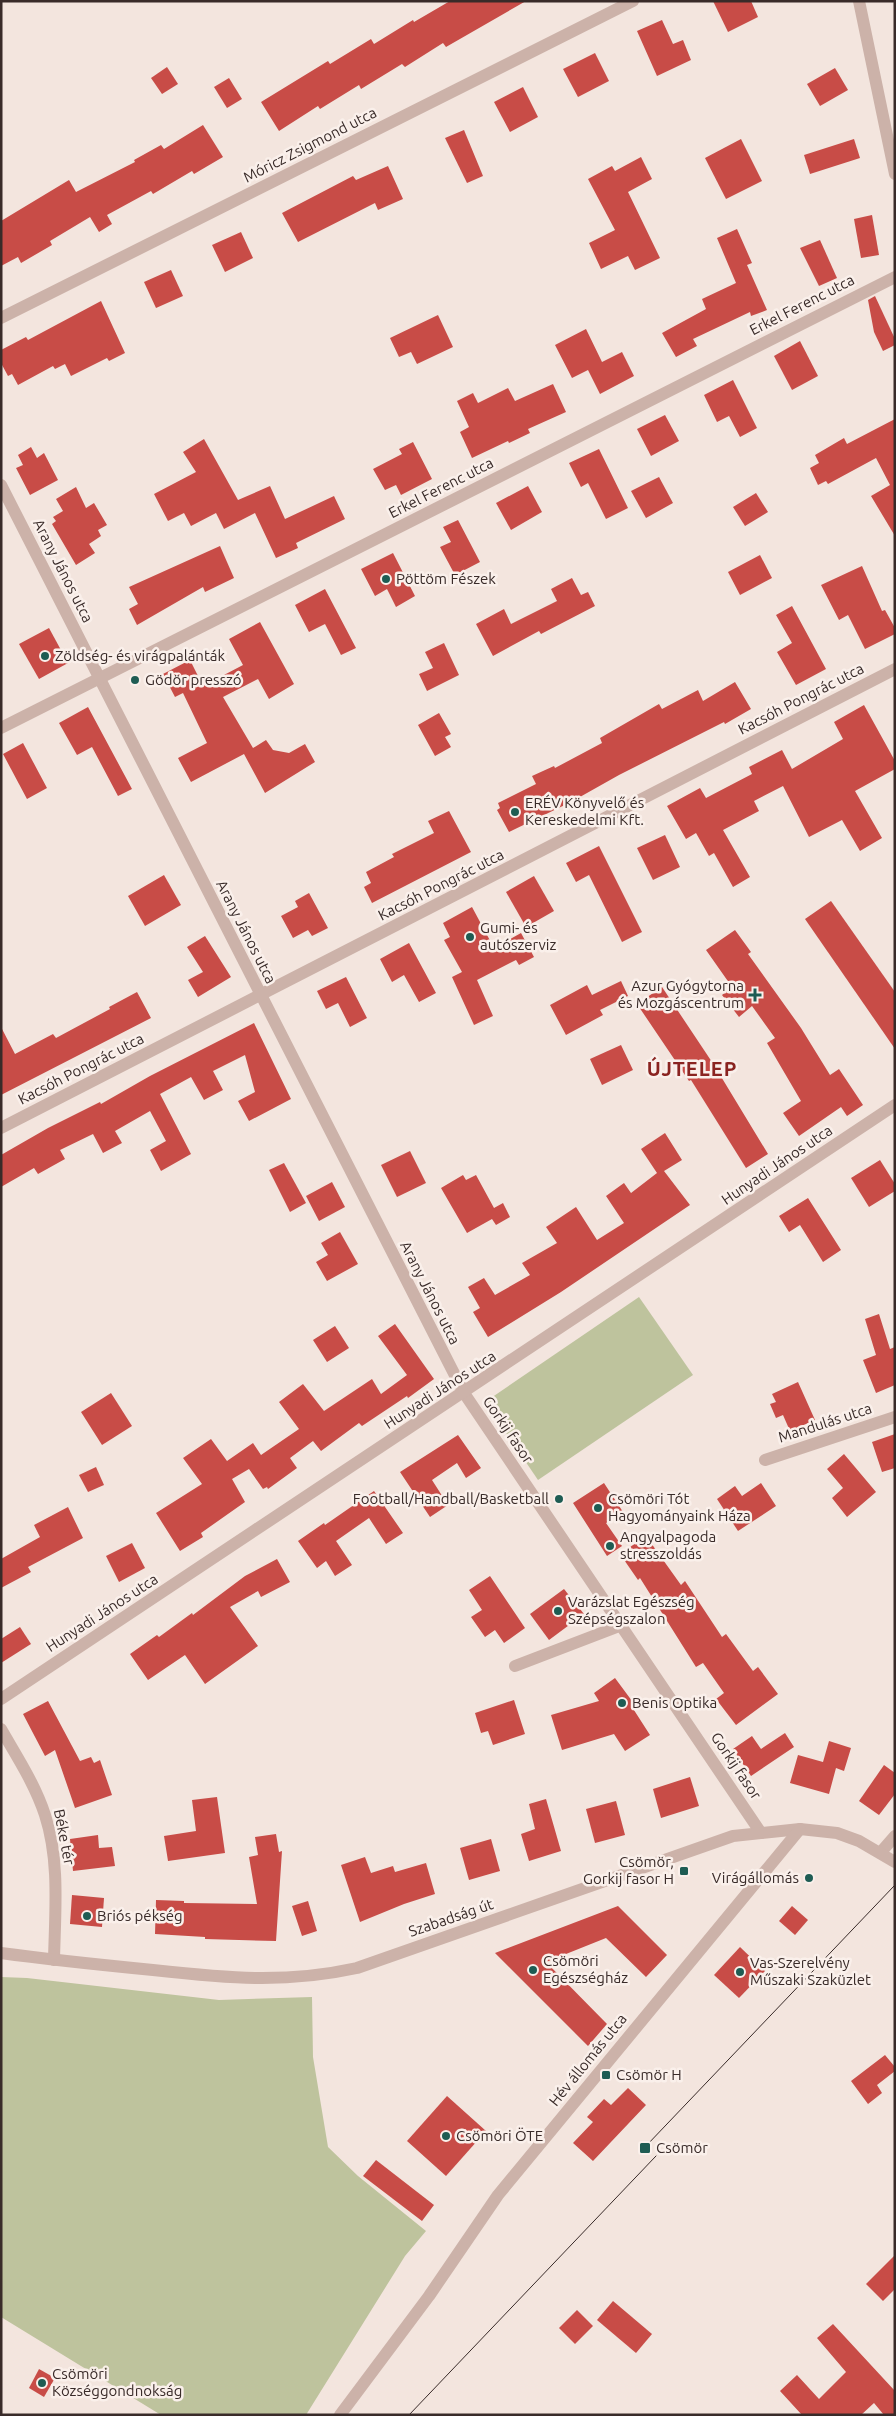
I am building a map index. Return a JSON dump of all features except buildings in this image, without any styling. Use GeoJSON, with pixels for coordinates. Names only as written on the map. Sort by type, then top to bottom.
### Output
{"type":"FeatureCollection","features":[{"type":"Feature","properties":{"kind":"street","name":"Móricz Zsigmond utca"},"geometry":{"type":"LineString","coordinates":[[1,318],[634,1]]}},
{"type":"Feature","properties":{"kind":"street"},"geometry":{"type":"LineString","coordinates":[[859,1],[895,174]]}},
{"type":"Feature","properties":{"kind":"street","name":"Erkel Ferenc utca"},"geometry":{"type":"LineString","coordinates":[[1,728],[100,680],[895,276]]}},
{"type":"Feature","properties":{"kind":"street","name":"Arany János utca"},"geometry":{"type":"LineString","coordinates":[[1,485],[464,1393]]}},
{"type":"Feature","properties":{"kind":"street","name":"Kacsóh Pongrác utca"},"geometry":{"type":"LineString","coordinates":[[1,1128],[895,669]]}},
{"type":"Feature","properties":{"kind":"street","name":"Hunyadi János utca"},"geometry":{"type":"LineString","coordinates":[[1,1699],[895,1105]]}},
{"type":"Feature","properties":{"kind":"street","name":"Gorkij fasor"},"geometry":{"type":"LineString","coordinates":[[464,1393],[761,1833]]}},
{"type":"Feature","properties":{"kind":"street","name":"Mandulás utca"},"geometry":{"type":"LineString","coordinates":[[765,1460],[895,1416]]}},
{"type":"Feature","properties":{"kind":"street"},"geometry":{"type":"LineString","coordinates":[[515,1666],[622,1625]]}},
{"type":"Feature","properties":{"kind":"street","name":"Béke tér"},"geometry":{"type":"LineString","coordinates":[[1,1729],[34,1788],[46,1816],[53,1851],[56,1899],[54,1960]]}},
{"type":"Feature","properties":{"kind":"street","name":"Szabadság út"},"geometry":{"type":"LineString","coordinates":[[1,1953],[233,1978],[291,1979],[323,1976],[357,1968],[733,1836],[800,1830],[837,1833],[881,1852],[895,1862]]}},
{"type":"Feature","properties":{"kind":"street","name":"Hév állomás utca"},"geometry":{"type":"LineString","coordinates":[[340,2415],[418,2310],[498,2195],[800,1830]]}},
{"type":"Feature","properties":{"kind":"street"},"geometry":{"type":"LineString","coordinates":[[881,1852],[895,1836]]}},
{"type":"Feature","properties":{"kind":"green space"},"geometry":{"type":"Polygon","coordinates":[[[639,1297],[693,1375],[538,1480],[485,1402],[639,1297]]]}},
{"type":"Feature","properties":{"kind":"green space"},"geometry":{"type":"Polygon","coordinates":[[[1,1977],[27,1978],[219,2000],[312,1997],[313,2057],[328,2147],[358,2176],[426,2231],[405,2256],[306,2415],[161,2415],[1,2317],[1,1977]]]}},
{"type":"Feature","properties":{"kind":"tram line"},"geometry":{"type":"LineString","coordinates":[[646,2146],[895,1885]]}},
{"type":"Feature","properties":{"kind":"tram line"},"geometry":{"type":"LineString","coordinates":[[409,2415],[656,2156]]}},
{"type":"Feature","properties":{"kind":"place","name":"Pöttöm Fészek"},"geometry":{"type":"Point","coordinates":[386,579]}},
{"type":"Feature","properties":{"kind":"place","name":"Zöldség- és virágpalánták"},"geometry":{"type":"Point","coordinates":[45,656]}},
{"type":"Feature","properties":{"kind":"place","name":"Gödör presszó"},"geometry":{"type":"Point","coordinates":[135,680]}},
{"type":"Feature","properties":{"kind":"place","name":"ERÉV Könyvelő és Kereskedelmi Kft."},"geometry":{"type":"Point","coordinates":[515,812]}},
{"type":"Feature","properties":{"kind":"place","name":"Gumi- és autószerviz"},"geometry":{"type":"Point","coordinates":[470,937]}},
{"type":"Feature","properties":{"kind":"place","name":"Azur Gyógytorna és Mozgáscentrum"},"geometry":{"type":"Point","coordinates":[755,995]}},
{"type":"Feature","properties":{"kind":"place","name":"Football/Handball/Basketball"},"geometry":{"type":"Point","coordinates":[559,1499]}},
{"type":"Feature","properties":{"kind":"place","name":"Csömöri Tót Hagyományaink Háza"},"geometry":{"type":"Point","coordinates":[598,1508]}},
{"type":"Feature","properties":{"kind":"place","name":"Angyalpagoda stresszoldás"},"geometry":{"type":"Point","coordinates":[610,1546]}},
{"type":"Feature","properties":{"kind":"place","name":"Varázslat Egészség Szépségszalon"},"geometry":{"type":"Point","coordinates":[558,1611]}},
{"type":"Feature","properties":{"kind":"place","name":"Benis Optika"},"geometry":{"type":"Point","coordinates":[622,1703]}},
{"type":"Feature","properties":{"kind":"place","name":"Csömör, Gorkij fasor H"},"geometry":{"type":"Point","coordinates":[684,1871]}},
{"type":"Feature","properties":{"kind":"place","name":"Virágállomás"},"geometry":{"type":"Point","coordinates":[809,1878]}},
{"type":"Feature","properties":{"kind":"place","name":"Briós pékség"},"geometry":{"type":"Point","coordinates":[87,1916]}},
{"type":"Feature","properties":{"kind":"place","name":"Csömöri Egészségház"},"geometry":{"type":"Point","coordinates":[533,1970]}},
{"type":"Feature","properties":{"kind":"place","name":"Vas-Szerelvény Műszaki Szaküzlet"},"geometry":{"type":"Point","coordinates":[740,1972]}},
{"type":"Feature","properties":{"kind":"place","name":"Csömör H"},"geometry":{"type":"Point","coordinates":[606,2075]}},
{"type":"Feature","properties":{"kind":"place","name":"Csömöri ÖTE"},"geometry":{"type":"Point","coordinates":[446,2136]}},
{"type":"Feature","properties":{"kind":"place","name":"Csömör"},"geometry":{"type":"Point","coordinates":[645,2148]}},
{"type":"Feature","properties":{"kind":"place","name":"Csömöri Községgondnokság"},"geometry":{"type":"Point","coordinates":[42,2383]}},
{"type":"Feature","properties":{"kind":"district","name":"ÚJTELEP"},"geometry":{"type":"Point","coordinates":[692,1069]}}]}
